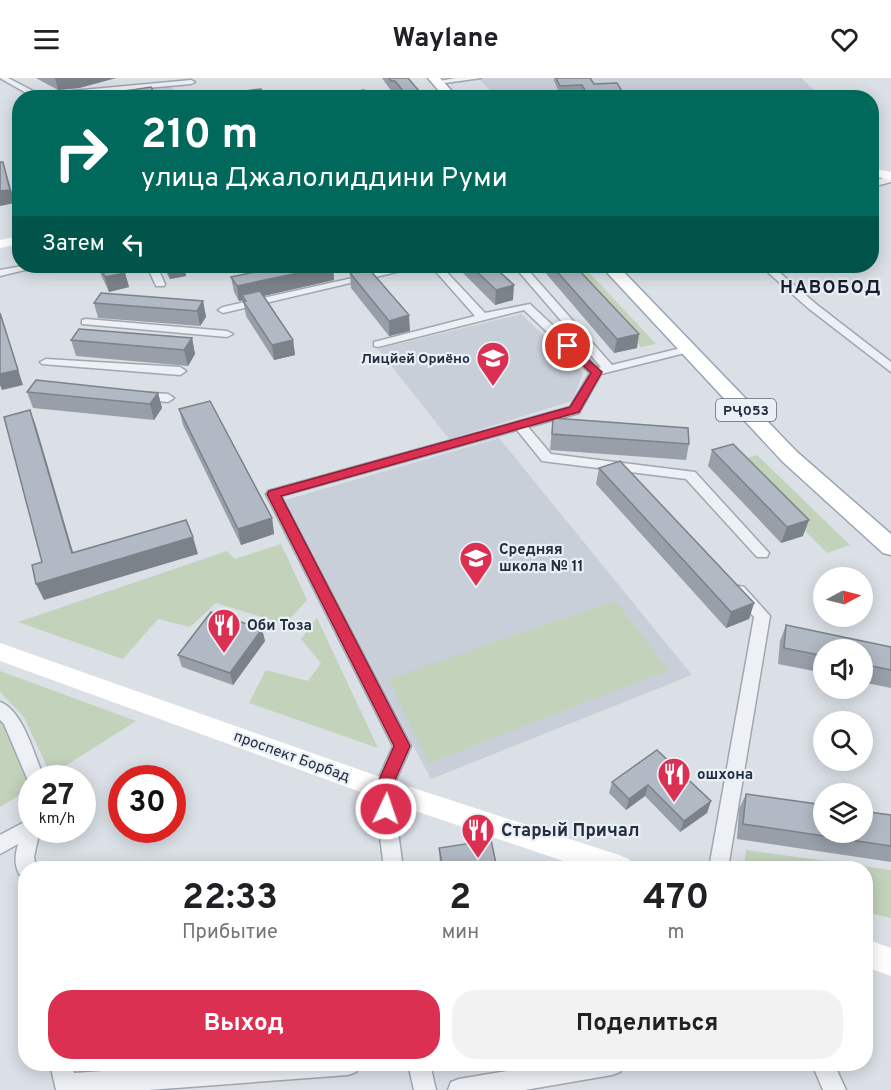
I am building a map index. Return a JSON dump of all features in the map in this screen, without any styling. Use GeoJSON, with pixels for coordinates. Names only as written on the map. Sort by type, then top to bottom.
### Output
{"type":"FeatureCollection","features":[{"type":"Feature","properties":{"kind":"main road","name":"РҶ053"},"geometry":{"type":"LineString","coordinates":[[616,273],[790,457],[891,547]]}},
{"type":"Feature","properties":{"kind":"street"},"geometry":{"type":"LineString","coordinates":[[2,78],[25,90]]}},
{"type":"Feature","properties":{"kind":"street"},"geometry":{"type":"LineString","coordinates":[[436,80],[477,78]]}},
{"type":"Feature","properties":{"kind":"street"},"geometry":{"type":"LineString","coordinates":[[109,90],[191,82]]}},
{"type":"Feature","properties":{"kind":"street"},"geometry":{"type":"LineString","coordinates":[[155,273],[160,284]]}},
{"type":"Feature","properties":{"kind":"street"},"geometry":{"type":"LineString","coordinates":[[223,310],[386,273]]}},
{"type":"Feature","properties":{"kind":"street"},"geometry":{"type":"LineString","coordinates":[[441,273],[482,317]]}},
{"type":"Feature","properties":{"kind":"street"},"geometry":{"type":"LineString","coordinates":[[526,273],[603,371]]}},
{"type":"Feature","properties":{"kind":"street"},"geometry":{"type":"LineString","coordinates":[[774,273],[891,368]]}},
{"type":"Feature","properties":{"kind":"street"},"geometry":{"type":"LineString","coordinates":[[378,344],[526,306],[603,371]]}},
{"type":"Feature","properties":{"kind":"street"},"geometry":{"type":"LineString","coordinates":[[86,322],[227,334]]}},
{"type":"Feature","properties":{"kind":"street"},"geometry":{"type":"LineString","coordinates":[[392,861],[383,789],[402,746],[273,494],[575,410],[603,371],[689,349]]}},
{"type":"Feature","properties":{"kind":"street"},"geometry":{"type":"LineString","coordinates":[[46,362],[180,371]]}},
{"type":"Feature","properties":{"kind":"street"},"geometry":{"type":"LineString","coordinates":[[132,395],[168,398]]}},
{"type":"Feature","properties":{"kind":"street"},"geometry":{"type":"LineString","coordinates":[[519,425],[547,458],[690,475],[762,553]]}},
{"type":"Feature","properties":{"kind":"street"},"geometry":{"type":"LineString","coordinates":[[625,468],[641,486]]}},
{"type":"Feature","properties":{"kind":"street"},"geometry":{"type":"LineString","coordinates":[[719,861],[762,616],[730,581]]}},
{"type":"Feature","properties":{"kind":"street","name":"проспект Борбад"},"geometry":{"type":"LineString","coordinates":[[0,652],[383,789],[598,861]]}},
{"type":"Feature","properties":{"kind":"street"},"geometry":{"type":"LineString","coordinates":[[0,709],[11,720],[30,765]]}},
{"type":"Feature","properties":{"kind":"street"},"geometry":{"type":"LineString","coordinates":[[0,845],[18,834]]}},
{"type":"Feature","properties":{"kind":"street"},"geometry":{"type":"LineString","coordinates":[[25,861],[27,843]]}},
{"type":"Feature","properties":{"kind":"street"},"geometry":{"type":"LineString","coordinates":[[873,956],[891,962]]}},
{"type":"Feature","properties":{"kind":"street"},"geometry":{"type":"LineString","coordinates":[[62,1071],[64,1085],[109,1086],[272,1071]]}},
{"type":"Feature","properties":{"kind":"street"},"geometry":{"type":"LineString","coordinates":[[421,1071],[425,1090]]}},
{"type":"Feature","properties":{"kind":"street"},"geometry":{"type":"LineString","coordinates":[[459,1090],[571,1071]]}},
{"type":"Feature","properties":{"kind":"street"},"geometry":{"type":"LineString","coordinates":[[827,1071],[835,1090]]}},
{"type":"Feature","properties":{"kind":"shaded area"},"geometry":{"type":"Polygon","coordinates":[[[801,78],[814,90],[524,90],[522,86],[523,90],[490,90],[479,79],[801,78]]]}},
{"type":"Feature","properties":{"kind":"shaded area"},"geometry":{"type":"Polygon","coordinates":[[[171,86],[174,90],[137,90],[171,86]]]}},
{"type":"Feature","properties":{"kind":"shaded area","name":"Лицйей Ориёно"},"geometry":{"type":"Polygon","coordinates":[[[521,314],[583,373],[572,401],[449,439],[378,349],[521,314]]]}},
{"type":"Feature","properties":{"kind":"shaded area","name":"Средняя школа № 11"},"geometry":{"type":"Polygon","coordinates":[[[499,438],[692,675],[431,779],[285,500],[499,438]]]}},
{"type":"Feature","properties":{"kind":"green space"},"geometry":{"type":"Polygon","coordinates":[[[573,273],[590,273],[656,344],[641,347],[573,273]]]}},
{"type":"Feature","properties":{"kind":"green space"},"geometry":{"type":"Polygon","coordinates":[[[757,455],[850,545],[827,553],[736,461],[757,455]]]}},
{"type":"Feature","properties":{"kind":"green space"},"geometry":{"type":"Polygon","coordinates":[[[281,544],[307,600],[285,624],[216,603],[190,627],[158,619],[123,659],[18,622],[227,551],[235,559],[281,544]]]}},
{"type":"Feature","properties":{"kind":"green space"},"geometry":{"type":"Polygon","coordinates":[[[615,601],[669,670],[429,763],[388,679],[615,601]]]}},
{"type":"Feature","properties":{"kind":"green space"},"geometry":{"type":"Polygon","coordinates":[[[317,618],[378,748],[249,703],[266,670],[308,681],[321,663],[301,639],[317,618]]]}},
{"type":"Feature","properties":{"kind":"green space"},"geometry":{"type":"Polygon","coordinates":[[[0,671],[136,721],[67,765],[46,765],[24,717],[0,692],[0,671]]]}},
{"type":"Feature","properties":{"kind":"green space"},"geometry":{"type":"Polygon","coordinates":[[[0,719],[14,741],[23,765],[18,765],[18,796],[0,807],[0,719]]]}},
{"type":"Feature","properties":{"kind":"green space"},"geometry":{"type":"Polygon","coordinates":[[[746,850],[826,861],[745,861],[746,850]]]}},
{"type":"Feature","properties":{"kind":"green space"},"geometry":{"type":"Polygon","coordinates":[[[873,868],[891,870],[891,918],[873,914],[873,868]]]}},
{"type":"Feature","properties":{"kind":"building"},"geometry":{"type":"Polygon","coordinates":[[[389,78],[408,78],[418,90],[402,90],[395,81],[389,78]]]}},
{"type":"Feature","properties":{"kind":"building"},"geometry":{"type":"Polygon","coordinates":[[[556,78],[590,78],[594,84],[617,83],[621,90],[585,90],[582,85],[560,86],[556,78]]]}},
{"type":"Feature","properties":{"kind":"building"},"geometry":{"type":"Polygon","coordinates":[[[151,87],[153,90],[132,90],[151,87]]]}},
{"type":"Feature","properties":{"kind":"building"},"geometry":{"type":"Polygon","coordinates":[[[0,162],[3,162],[10,190],[0,191],[0,162]]]}},
{"type":"Feature","properties":{"kind":"building"},"geometry":{"type":"Polygon","coordinates":[[[103,273],[125,273],[105,277],[103,273]]]}},
{"type":"Feature","properties":{"kind":"building"},"geometry":{"type":"Polygon","coordinates":[[[250,273],[298,273],[237,286],[231,277],[250,273]]]}},
{"type":"Feature","properties":{"kind":"building"},"geometry":{"type":"Polygon","coordinates":[[[350,273],[372,273],[409,315],[389,321],[350,273]]]}},
{"type":"Feature","properties":{"kind":"building"},"geometry":{"type":"Polygon","coordinates":[[[478,273],[501,273],[514,285],[496,290],[478,273]]]}},
{"type":"Feature","properties":{"kind":"building"},"geometry":{"type":"Polygon","coordinates":[[[558,273],[582,273],[639,334],[617,339],[558,273]]]}},
{"type":"Feature","properties":{"kind":"building"},"geometry":{"type":"Polygon","coordinates":[[[260,291],[293,340],[272,345],[243,301],[246,301],[242,295],[260,291]]]}},
{"type":"Feature","properties":{"kind":"building"},"geometry":{"type":"Polygon","coordinates":[[[101,293],[203,301],[197,311],[94,303],[101,293]]]}},
{"type":"Feature","properties":{"kind":"building"},"geometry":{"type":"Polygon","coordinates":[[[0,313],[18,370],[0,374],[0,313]]]}},
{"type":"Feature","properties":{"kind":"building"},"geometry":{"type":"Polygon","coordinates":[[[79,329],[192,338],[184,350],[71,340],[79,329]]]}},
{"type":"Feature","properties":{"kind":"building"},"geometry":{"type":"Polygon","coordinates":[[[36,380],[158,393],[150,404],[27,392],[36,380]]]}},
{"type":"Feature","properties":{"kind":"building"},"geometry":{"type":"Polygon","coordinates":[[[210,401],[272,518],[238,529],[179,409],[210,401]]]}},
{"type":"Feature","properties":{"kind":"building"},"geometry":{"type":"Polygon","coordinates":[[[30,410],[72,553],[186,520],[193,537],[36,584],[32,565],[42,562],[4,417],[30,410]]]}},
{"type":"Feature","properties":{"kind":"building"},"geometry":{"type":"Polygon","coordinates":[[[553,418],[688,428],[689,444],[552,434],[553,418]]]}},
{"type":"Feature","properties":{"kind":"building"},"geometry":{"type":"Polygon","coordinates":[[[733,444],[809,520],[787,527],[712,450],[733,444]]]}},
{"type":"Feature","properties":{"kind":"building"},"geometry":{"type":"Polygon","coordinates":[[[620,461],[754,603],[731,612],[599,468],[620,461]]]}},
{"type":"Feature","properties":{"kind":"building","name":"Оби Тоза"},"geometry":{"type":"Polygon","coordinates":[[[211,612],[262,629],[230,673],[178,655],[211,612]]]}},
{"type":"Feature","properties":{"kind":"building"},"geometry":{"type":"Polygon","coordinates":[[[786,625],[853,639],[813,639],[813,654],[784,648],[786,625]]]}},
{"type":"Feature","properties":{"kind":"building"},"geometry":{"type":"Polygon","coordinates":[[[873,643],[891,647],[891,670],[873,666],[873,643]]]}},
{"type":"Feature","properties":{"kind":"building","name":"ошхона"},"geometry":{"type":"Polygon","coordinates":[[[657,750],[711,801],[684,821],[648,785],[629,799],[612,782],[657,750]]]}},
{"type":"Feature","properties":{"kind":"building"},"geometry":{"type":"Polygon","coordinates":[[[746,794],[813,803],[813,834],[743,824],[746,794]]]}},
{"type":"Feature","properties":{"kind":"building"},"geometry":{"type":"Polygon","coordinates":[[[873,813],[891,815],[891,846],[871,843],[873,843],[873,813]]]}},
{"type":"Feature","properties":{"kind":"building"},"geometry":{"type":"Polygon","coordinates":[[[491,840],[496,861],[442,861],[439,848],[491,840]]]}},
{"type":"Feature","properties":{"kind":"place","name":"Лицйей Ориёно"},"geometry":{"type":"Point","coordinates":[493,387]}},
{"type":"Feature","properties":{"kind":"place","name":"Средняя школа № 11"},"geometry":{"type":"Point","coordinates":[476,587]}},
{"type":"Feature","properties":{"kind":"place","name":"Оби Тоза"},"geometry":{"type":"Point","coordinates":[224,654]}},
{"type":"Feature","properties":{"kind":"place","name":"ошхона"},"geometry":{"type":"Point","coordinates":[674,803]}},
{"type":"Feature","properties":{"kind":"place","name":"Старый Причал"},"geometry":{"type":"Point","coordinates":[478,859]}},
{"type":"Feature","properties":{"kind":"district","name":"НАВОБОД"},"geometry":{"type":"Point","coordinates":[831,287]}},
{"type":"Feature","properties":{"kind":"route"},"geometry":{"type":"LineString","coordinates":[[386,809],[383,789],[402,746],[273,494],[575,410],[596,372],[568,346]]}}]}
